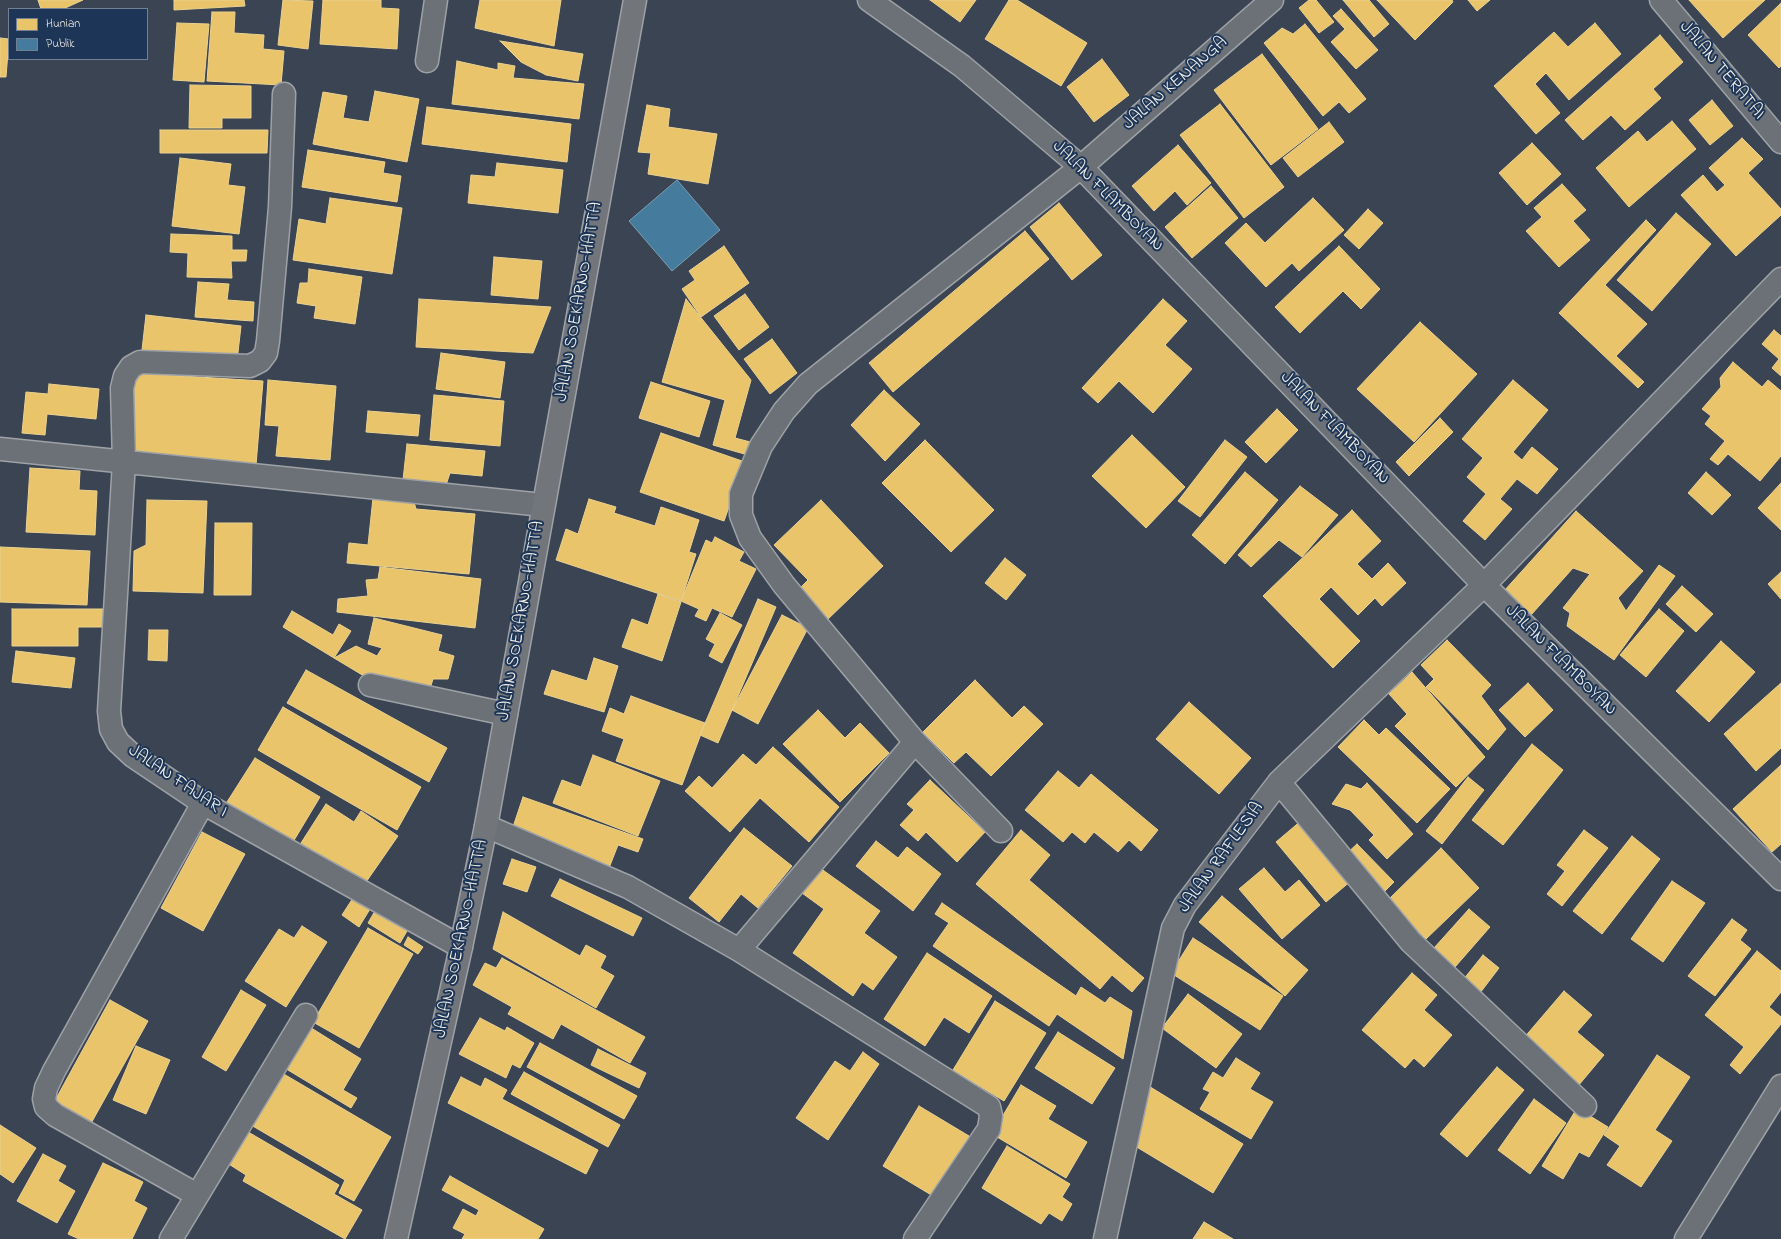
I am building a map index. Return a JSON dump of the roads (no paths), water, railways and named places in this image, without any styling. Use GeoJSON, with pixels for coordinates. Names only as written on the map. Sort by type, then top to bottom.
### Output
{"type":"FeatureCollection","features":[{"type":"Feature","properties":{"kind":"main road","name":"JALAN SOEKARNO-HATTA"},"geometry":{"type":"LineString","coordinates":[[396,1239],[461,947],[486,826],[542,505],[635,0]]}},
{"type":"Feature","properties":{"kind":"street"},"geometry":{"type":"LineString","coordinates":[[428,61],[436,0]]}},
{"type":"Feature","properties":{"kind":"street","name":"JALAN FLAMBOYAN"},"geometry":{"type":"LineString","coordinates":[[869,0],[962,66],[1081,167],[1484,585],[1781,879]]}},
{"type":"Feature","properties":{"kind":"street","name":"JALAN KENANGA"},"geometry":{"type":"LineString","coordinates":[[1001,832],[915,742],[784,584],[750,538],[741,515],[741,494],[761,446],[784,410],[808,384],[1081,167],[1272,0]]}},
{"type":"Feature","properties":{"kind":"street","name":"JALAN TERATAI"},"geometry":{"type":"LineString","coordinates":[[1661,0],[1781,142]]}},
{"type":"Feature","properties":{"kind":"street","name":"JALAN FAJAR I"},"geometry":{"type":"LineString","coordinates":[[284,94],[280,207],[266,353],[260,361],[250,366],[140,362],[130,367],[125,376],[122,388],[124,462],[109,711],[111,729],[118,742],[133,756],[203,803],[461,947]]}},
{"type":"Feature","properties":{"kind":"street","name":"JALAN RAFLESIA"},"geometry":{"type":"LineString","coordinates":[[1105,1239],[1173,928],[1185,905],[1279,782],[1484,585],[1781,279]]}},
{"type":"Feature","properties":{"kind":"street"},"geometry":{"type":"LineString","coordinates":[[0,449],[542,505]]}},
{"type":"Feature","properties":{"kind":"street"},"geometry":{"type":"LineString","coordinates":[[370,685],[506,714]]}},
{"type":"Feature","properties":{"kind":"street"},"geometry":{"type":"LineString","coordinates":[[739,950],[915,742]]}},
{"type":"Feature","properties":{"kind":"street"},"geometry":{"type":"LineString","coordinates":[[1279,782],[1411,942],[1585,1106]]}},
{"type":"Feature","properties":{"kind":"street"},"geometry":{"type":"LineString","coordinates":[[197,1195],[55,1115],[46,1107],[44,1099],[46,1088],[54,1071],[203,803]]}},
{"type":"Feature","properties":{"kind":"street"},"geometry":{"type":"LineString","coordinates":[[486,826],[628,887],[739,950],[989,1107],[991,1116],[989,1129],[915,1239]]}},
{"type":"Feature","properties":{"kind":"street"},"geometry":{"type":"LineString","coordinates":[[171,1239],[306,1015]]}},
{"type":"Feature","properties":{"kind":"street"},"geometry":{"type":"LineString","coordinates":[[1686,1239],[1781,1086]]}}]}
